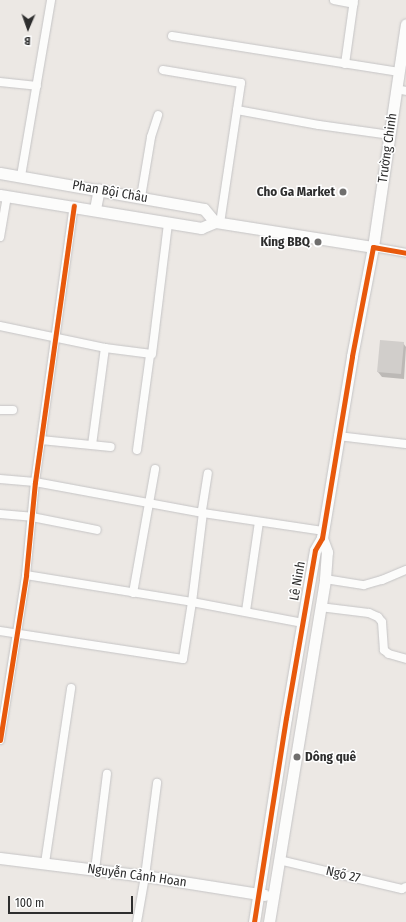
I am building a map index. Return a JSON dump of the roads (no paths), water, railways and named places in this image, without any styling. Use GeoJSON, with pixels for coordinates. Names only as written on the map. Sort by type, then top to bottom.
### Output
{"type":"FeatureCollection","features":[{"type":"Feature","properties":{"kind":"street"},"geometry":{"type":"LineString","coordinates":[[21,176],[38,86],[50,0]]}},
{"type":"Feature","properties":{"kind":"street"},"geometry":{"type":"LineString","coordinates":[[334,0],[354,2],[345,64]]}},
{"type":"Feature","properties":{"kind":"street","name":"Trường Chinh"},"geometry":{"type":"LineString","coordinates":[[373,247],[390,134],[401,90],[399,72],[406,24]]}},
{"type":"Feature","properties":{"kind":"street"},"geometry":{"type":"LineString","coordinates":[[172,36],[399,72]]}},
{"type":"Feature","properties":{"kind":"street"},"geometry":{"type":"LineString","coordinates":[[163,70],[241,83],[217,223]]}},
{"type":"Feature","properties":{"kind":"street"},"geometry":{"type":"LineString","coordinates":[[0,82],[38,86]]}},
{"type":"Feature","properties":{"kind":"street"},"geometry":{"type":"LineString","coordinates":[[237,110],[326,126],[390,134]]}},
{"type":"Feature","properties":{"kind":"street"},"geometry":{"type":"LineString","coordinates":[[141,197],[151,137],[158,115]]}},
{"type":"Feature","properties":{"kind":"street","name":"Phan Bội Châu"},"geometry":{"type":"LineString","coordinates":[[0,173],[204,209],[217,223]]}},
{"type":"Feature","properties":{"kind":"street"},"geometry":{"type":"LineString","coordinates":[[95,209],[99,190]]}},
{"type":"Feature","properties":{"kind":"street"},"geometry":{"type":"LineString","coordinates":[[0,237],[4,195]]}},
{"type":"Feature","properties":{"kind":"street","name":"Phan Bội Châu"},"geometry":{"type":"LineString","coordinates":[[4,195],[95,209],[201,228],[217,223],[373,247]]}},
{"type":"Feature","properties":{"kind":"street"},"geometry":{"type":"LineString","coordinates":[[0,740],[26,575],[35,482],[74,206]]}},
{"type":"Feature","properties":{"kind":"street"},"geometry":{"type":"LineString","coordinates":[[137,450],[150,355],[153,352],[168,223]]}},
{"type":"Feature","properties":{"kind":"street"},"geometry":{"type":"LineString","coordinates":[[373,247],[406,253]]}},
{"type":"Feature","properties":{"kind":"street","name":"Lê Ninh"},"geometry":{"type":"LineString","coordinates":[[254,922],[302,623],[315,550],[322,535],[338,436],[373,247]]}},
{"type":"Feature","properties":{"kind":"street"},"geometry":{"type":"LineString","coordinates":[[0,326],[105,348],[150,355]]}},
{"type":"Feature","properties":{"kind":"street"},"geometry":{"type":"LineString","coordinates":[[92,445],[105,348]]}},
{"type":"Feature","properties":{"kind":"street"},"geometry":{"type":"LineString","coordinates":[[0,410],[13,410]]}},
{"type":"Feature","properties":{"kind":"street"},"geometry":{"type":"LineString","coordinates":[[338,436],[406,444]]}},
{"type":"Feature","properties":{"kind":"street"},"geometry":{"type":"LineString","coordinates":[[42,440],[111,447]]}},
{"type":"Feature","properties":{"kind":"street"},"geometry":{"type":"LineString","coordinates":[[133,593],[155,469]]}},
{"type":"Feature","properties":{"kind":"street"},"geometry":{"type":"LineString","coordinates":[[0,631],[183,659],[192,602],[203,513],[202,510],[208,472]]}},
{"type":"Feature","properties":{"kind":"street"},"geometry":{"type":"LineString","coordinates":[[0,479],[35,482],[259,522],[322,535]]}},
{"type":"Feature","properties":{"kind":"street"},"geometry":{"type":"LineString","coordinates":[[0,514],[32,517],[97,530]]}},
{"type":"Feature","properties":{"kind":"street"},"geometry":{"type":"LineString","coordinates":[[246,611],[259,522]]}},
{"type":"Feature","properties":{"kind":"street","name":"Lê Ninh"},"geometry":{"type":"LineString","coordinates":[[268,922],[324,579],[327,552],[322,535]]}},
{"type":"Feature","properties":{"kind":"street"},"geometry":{"type":"LineString","coordinates":[[324,579],[364,585],[382,580],[406,570]]}},
{"type":"Feature","properties":{"kind":"street"},"geometry":{"type":"LineString","coordinates":[[26,575],[246,611],[302,623]]}},
{"type":"Feature","properties":{"kind":"street"},"geometry":{"type":"LineString","coordinates":[[320,607],[369,613],[378,617],[382,622],[384,650],[389,654],[406,659]]}},
{"type":"Feature","properties":{"kind":"street"},"geometry":{"type":"LineString","coordinates":[[45,863],[72,688]]}},
{"type":"Feature","properties":{"kind":"street"},"geometry":{"type":"LineString","coordinates":[[286,718],[301,721]]}},
{"type":"Feature","properties":{"kind":"street"},"geometry":{"type":"LineString","coordinates":[[95,870],[107,774]]}},
{"type":"Feature","properties":{"kind":"street"},"geometry":{"type":"LineString","coordinates":[[137,922],[145,876],[157,783]]}},
{"type":"Feature","properties":{"kind":"street","name":"Nguyễn Cảnh Hoan"},"geometry":{"type":"LineString","coordinates":[[0,858],[145,876],[273,896]]}},
{"type":"Feature","properties":{"kind":"street","name":"Ngõ 27"},"geometry":{"type":"LineString","coordinates":[[279,860],[402,889],[406,887]]}},
{"type":"Feature","properties":{"kind":"place","name":"Cho Ga Market"},"geometry":{"type":"Point","coordinates":[343,192]}},
{"type":"Feature","properties":{"kind":"place","name":"King BBQ"},"geometry":{"type":"Point","coordinates":[318,242]}},
{"type":"Feature","properties":{"kind":"place","name":"Dông quê"},"geometry":{"type":"Point","coordinates":[297,757]}}]}
